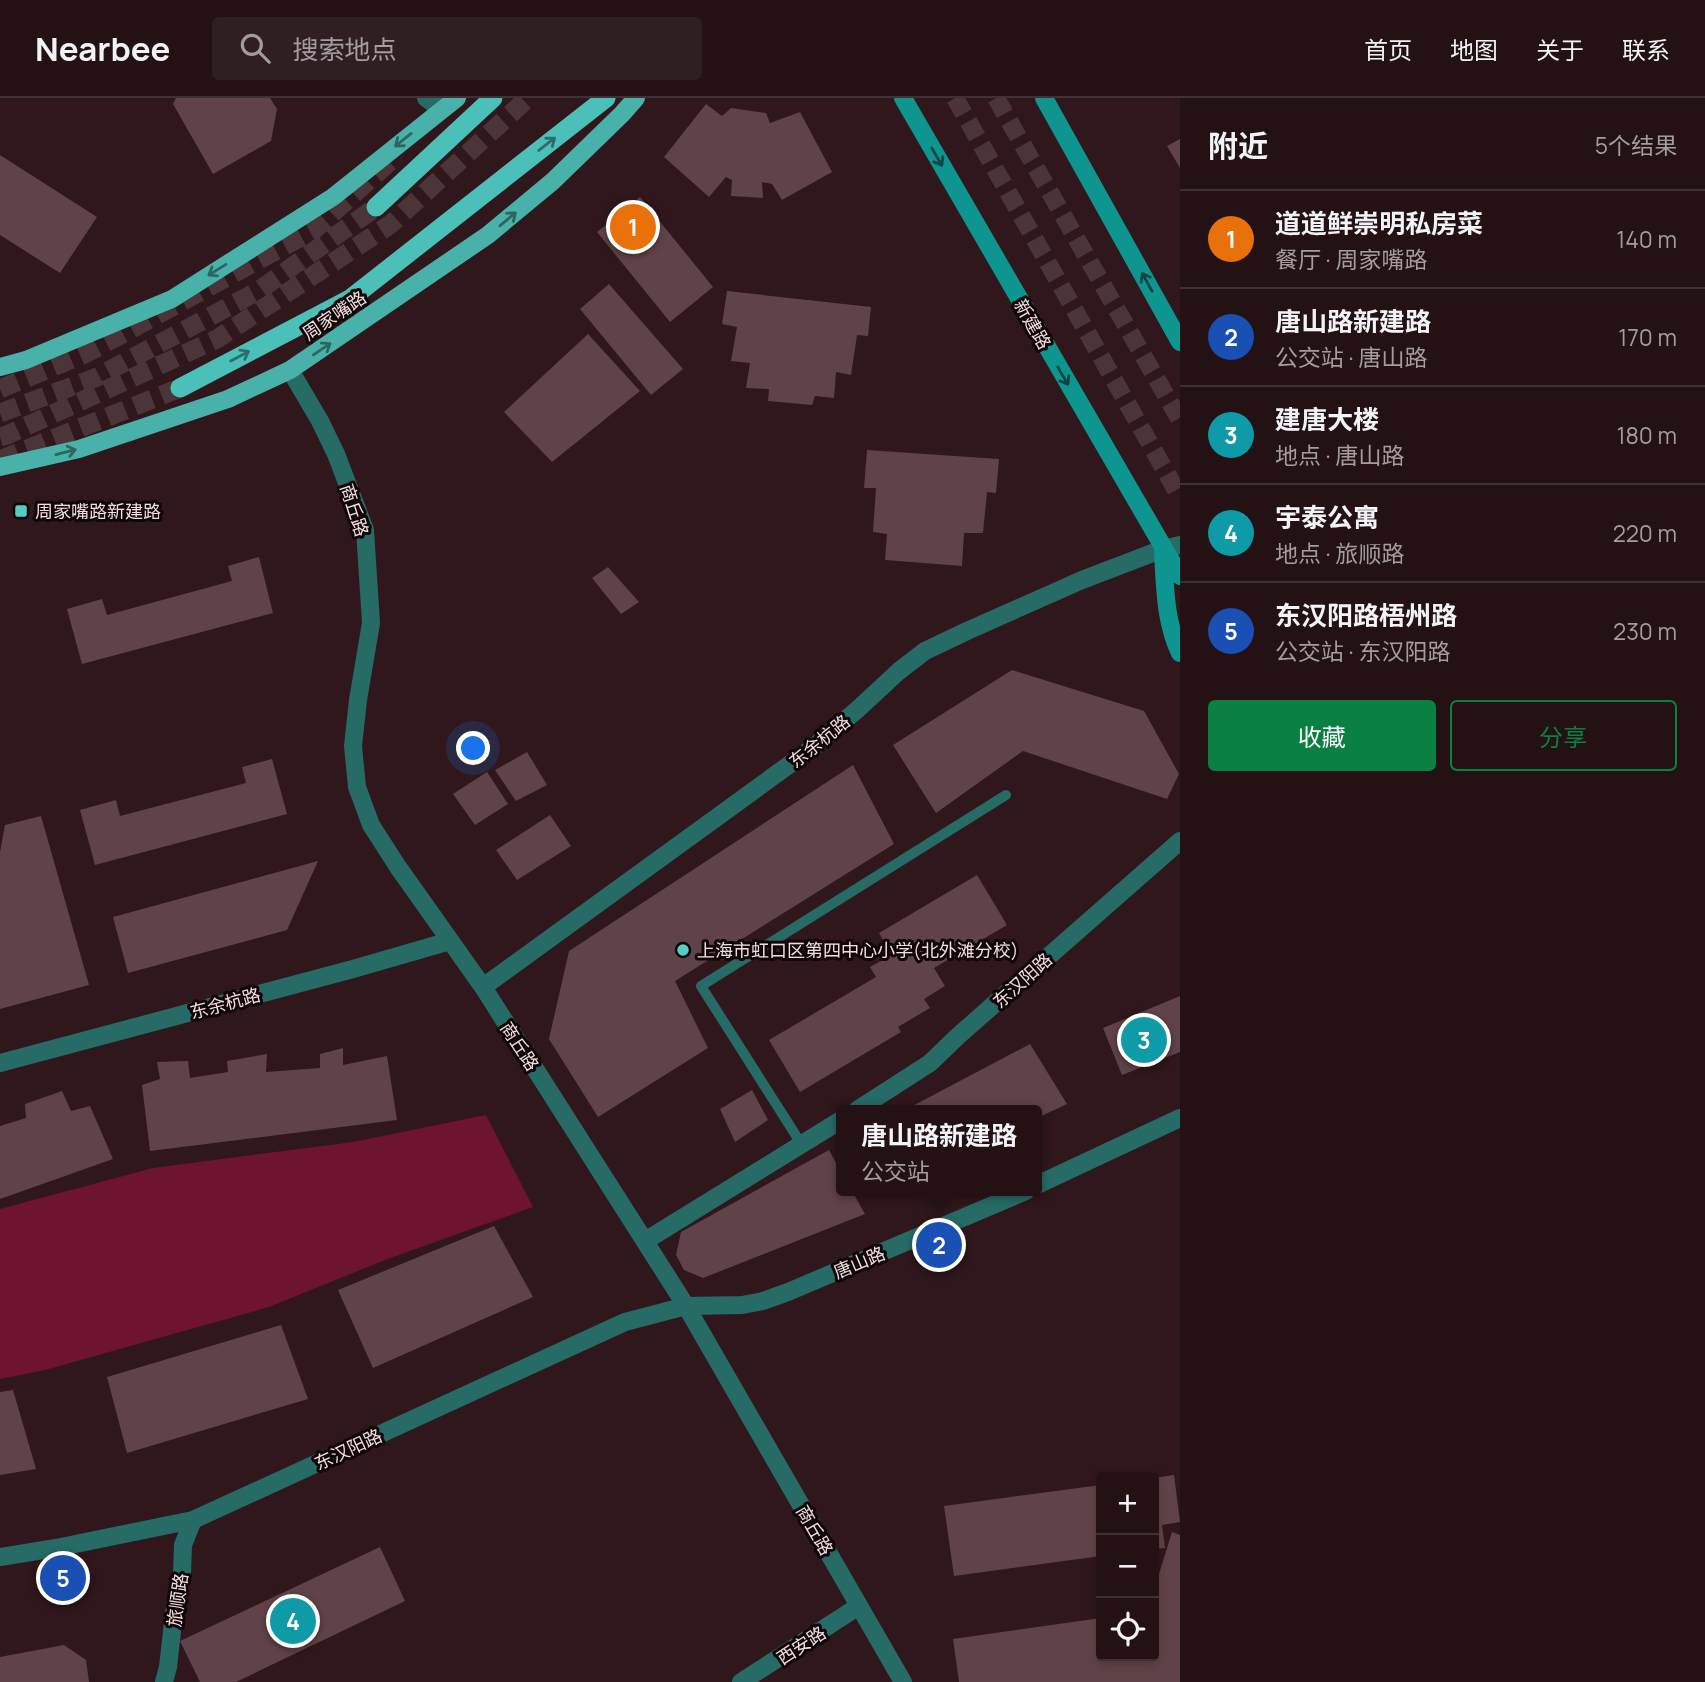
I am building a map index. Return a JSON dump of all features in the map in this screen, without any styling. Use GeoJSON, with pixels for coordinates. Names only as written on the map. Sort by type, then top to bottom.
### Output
{"type":"FeatureCollection","features":[{"type":"Feature","properties":{"kind":"highway"},"geometry":{"type":"LineString","coordinates":[[376,207],[493,98]]}},
{"type":"Feature","properties":{"kind":"highway"},"geometry":{"type":"LineString","coordinates":[[180,388],[350,299],[606,98]]}},
{"type":"Feature","properties":{"kind":"main road"},"geometry":{"type":"LineString","coordinates":[[0,367],[26,360],[172,299],[333,197],[457,98]]}},
{"type":"Feature","properties":{"kind":"main road","name":"周家嘴路"},"geometry":{"type":"LineString","coordinates":[[0,467],[92,444],[228,399],[290,370],[488,236],[553,181],[636,98]]}},
{"type":"Feature","properties":{"kind":"main road","name":"新建路"},"geometry":{"type":"LineString","coordinates":[[903,98],[1180,559]]}},
{"type":"Feature","properties":{"kind":"main road"},"geometry":{"type":"LineString","coordinates":[[1044,98],[1180,341]]}},
{"type":"Feature","properties":{"kind":"main road"},"geometry":{"type":"LineString","coordinates":[[1171,547],[1180,576]]}},
{"type":"Feature","properties":{"kind":"main road","name":"新建路"},"geometry":{"type":"LineString","coordinates":[[1171,547],[1166,600],[1172,632],[1180,653]]}},
{"type":"Feature","properties":{"kind":"street"},"geometry":{"type":"LineString","coordinates":[[426,98],[441,109]]}},
{"type":"Feature","properties":{"kind":"street","name":"商丘路"},"geometry":{"type":"LineString","coordinates":[[290,370],[336,454],[365,530],[371,623],[355,723],[354,746],[357,787],[371,825],[483,987],[686,1306],[903,1682]]}},
{"type":"Feature","properties":{"kind":"street","name":"东余杭路"},"geometry":{"type":"LineString","coordinates":[[483,987],[815,746],[925,651],[1082,580],[1171,547]]}},
{"type":"Feature","properties":{"kind":"street","name":"东汉阳路"},"geometry":{"type":"LineString","coordinates":[[865,1105],[930,1063],[1180,841]]}},
{"type":"Feature","properties":{"kind":"street","name":"东余杭路"},"geometry":{"type":"LineString","coordinates":[[0,1063],[450,941]]}},
{"type":"Feature","properties":{"kind":"street"},"geometry":{"type":"LineString","coordinates":[[1042,1183],[1180,1118]]}},
{"type":"Feature","properties":{"kind":"street"},"geometry":{"type":"LineString","coordinates":[[645,1241],[836,1123]]}},
{"type":"Feature","properties":{"kind":"street","name":"唐山路"},"geometry":{"type":"LineString","coordinates":[[686,1306],[742,1305],[763,1301],[1014,1196]]}},
{"type":"Feature","properties":{"kind":"street","name":"东汉阳路"},"geometry":{"type":"LineString","coordinates":[[0,1557],[193,1520],[625,1322],[686,1306]]}},
{"type":"Feature","properties":{"kind":"street","name":"旅顺路"},"geometry":{"type":"LineString","coordinates":[[164,1682],[182,1573],[183,1545],[193,1520]]}},
{"type":"Feature","properties":{"kind":"street","name":"西安路"},"geometry":{"type":"LineString","coordinates":[[741,1682],[859,1606]]}},
{"type":"Feature","properties":{"kind":"lane"},"geometry":{"type":"LineString","coordinates":[[802,1144],[701,986],[1006,795]]}},
{"type":"Feature","properties":{"kind":"shaded area"},"geometry":{"type":"Polygon","coordinates":[[[486,1115],[533,1207],[385,1260],[269,1307],[45,1370],[0,1379],[0,1209],[153,1168],[353,1142],[486,1115]]]}},
{"type":"Feature","properties":{"kind":"building"},"geometry":{"type":"Polygon","coordinates":[[[176,98],[270,98],[277,109],[271,141],[213,174],[173,104],[176,98]]]}},
{"type":"Feature","properties":{"kind":"building"},"geometry":{"type":"Polygon","coordinates":[[[706,104],[722,116],[731,108],[766,113],[770,123],[800,112],[832,172],[782,200],[772,184],[762,182],[763,198],[731,196],[732,180],[726,177],[709,197],[664,157],[706,104]]]}},
{"type":"Feature","properties":{"kind":"building"},"geometry":{"type":"Polygon","coordinates":[[[1180,139],[1180,168],[1167,146],[1180,139]]]}},
{"type":"Feature","properties":{"kind":"building"},"geometry":{"type":"Polygon","coordinates":[[[0,155],[97,217],[60,273],[0,235],[0,155]]]}},
{"type":"Feature","properties":{"kind":"building"},"geometry":{"type":"Polygon","coordinates":[[[640,197],[713,287],[670,322],[597,232],[640,197]]]}},
{"type":"Feature","properties":{"kind":"building"},"geometry":{"type":"Polygon","coordinates":[[[609,284],[683,369],[651,395],[580,309],[609,284]]]}},
{"type":"Feature","properties":{"kind":"building"},"geometry":{"type":"Polygon","coordinates":[[[727,291],[871,307],[868,336],[857,335],[851,375],[836,372],[834,398],[815,396],[812,405],[768,401],[769,389],[746,388],[750,363],[731,361],[737,327],[722,324],[727,291]]]}},
{"type":"Feature","properties":{"kind":"building"},"geometry":{"type":"Polygon","coordinates":[[[588,334],[640,391],[552,462],[504,412],[588,334]]]}},
{"type":"Feature","properties":{"kind":"building"},"geometry":{"type":"Polygon","coordinates":[[[867,450],[999,459],[996,493],[987,492],[983,533],[964,533],[962,566],[885,560],[887,534],[873,532],[876,488],[864,488],[867,450]]]}},
{"type":"Feature","properties":{"kind":"building"},"geometry":{"type":"Polygon","coordinates":[[[259,557],[273,613],[82,664],[67,609],[102,599],[107,615],[232,581],[228,566],[259,557]]]}},
{"type":"Feature","properties":{"kind":"building"},"geometry":{"type":"Polygon","coordinates":[[[608,567],[639,602],[621,614],[592,578],[608,567]]]}},
{"type":"Feature","properties":{"kind":"building"},"geometry":{"type":"Polygon","coordinates":[[[1012,670],[1144,711],[1179,774],[1167,799],[1023,751],[936,813],[893,745],[1012,670]]]}},
{"type":"Feature","properties":{"kind":"building"},"geometry":{"type":"Polygon","coordinates":[[[527,752],[547,785],[516,801],[495,770],[527,752]]]}},
{"type":"Feature","properties":{"kind":"building"},"geometry":{"type":"Polygon","coordinates":[[[272,759],[287,814],[95,865],[80,810],[116,800],[120,816],[246,783],[242,767],[272,759]]]}},
{"type":"Feature","properties":{"kind":"building"},"geometry":{"type":"Polygon","coordinates":[[[853,765],[894,844],[675,981],[708,1048],[598,1117],[549,1039],[569,951],[853,765]]]}},
{"type":"Feature","properties":{"kind":"building"},"geometry":{"type":"Polygon","coordinates":[[[487,772],[508,804],[475,825],[453,794],[487,772]]]}},
{"type":"Feature","properties":{"kind":"building"},"geometry":{"type":"Polygon","coordinates":[[[550,815],[571,846],[517,880],[496,850],[550,815]]]}},
{"type":"Feature","properties":{"kind":"building"},"geometry":{"type":"Polygon","coordinates":[[[41,816],[89,985],[0,1009],[0,852],[5,825],[41,816]]]}},
{"type":"Feature","properties":{"kind":"building"},"geometry":{"type":"Polygon","coordinates":[[[318,861],[287,930],[128,973],[113,917],[318,861]]]}},
{"type":"Feature","properties":{"kind":"building"},"geometry":{"type":"Polygon","coordinates":[[[977,875],[1007,925],[934,968],[945,986],[924,999],[930,1008],[898,1027],[901,1032],[800,1092],[769,1040],[876,977],[870,967],[892,955],[879,933],[977,875]]]}},
{"type":"Feature","properties":{"kind":"building"},"geometry":{"type":"Polygon","coordinates":[[[1180,996],[1180,1052],[1122,1075],[1103,1028],[1180,996]]]}},
{"type":"Feature","properties":{"kind":"building"},"geometry":{"type":"Polygon","coordinates":[[[1030,1044],[1067,1104],[1042,1116],[1042,1105],[914,1105],[1030,1044]]]}},
{"type":"Feature","properties":{"kind":"building"},"geometry":{"type":"Polygon","coordinates":[[[343,1048],[343,1065],[387,1056],[397,1120],[150,1151],[142,1085],[160,1079],[157,1062],[188,1061],[190,1078],[228,1072],[227,1061],[267,1054],[266,1072],[320,1068],[320,1054],[343,1048]]]}},
{"type":"Feature","properties":{"kind":"building"},"geometry":{"type":"Polygon","coordinates":[[[752,1090],[768,1120],[735,1142],[720,1109],[752,1090]]]}},
{"type":"Feature","properties":{"kind":"building"},"geometry":{"type":"Polygon","coordinates":[[[62,1091],[71,1111],[90,1106],[113,1159],[0,1199],[0,1126],[26,1118],[25,1104],[62,1091]]]}},
{"type":"Feature","properties":{"kind":"building"},"geometry":{"type":"Polygon","coordinates":[[[829,1150],[836,1163],[836,1196],[855,1196],[865,1214],[703,1278],[684,1270],[676,1255],[681,1232],[829,1150]]]}},
{"type":"Feature","properties":{"kind":"building"},"geometry":{"type":"Polygon","coordinates":[[[494,1226],[533,1297],[373,1368],[338,1290],[494,1226]]]}},
{"type":"Feature","properties":{"kind":"building"},"geometry":{"type":"Polygon","coordinates":[[[281,1325],[308,1399],[127,1453],[107,1377],[281,1325]]]}},
{"type":"Feature","properties":{"kind":"building"},"geometry":{"type":"Polygon","coordinates":[[[13,1390],[36,1469],[0,1475],[0,1392],[13,1390]]]}},
{"type":"Feature","properties":{"kind":"building"},"geometry":{"type":"Polygon","coordinates":[[[1174,1475],[1180,1522],[1162,1525],[1165,1548],[1159,1549],[1159,1535],[1159,1477],[1174,1475]]]}},
{"type":"Feature","properties":{"kind":"building"},"geometry":{"type":"Polygon","coordinates":[[[1096,1486],[1096,1557],[954,1576],[944,1506],[1096,1486]]]}},
{"type":"Feature","properties":{"kind":"building"},"geometry":{"type":"Polygon","coordinates":[[[1172,1532],[1180,1535],[1180,1682],[959,1682],[953,1639],[1096,1619],[1096,1661],[1159,1661],[1159,1574],[1172,1532]]]}},
{"type":"Feature","properties":{"kind":"building"},"geometry":{"type":"Polygon","coordinates":[[[380,1547],[405,1601],[236,1682],[200,1682],[180,1641],[380,1547]]]}},
{"type":"Feature","properties":{"kind":"building"},"geometry":{"type":"Polygon","coordinates":[[[64,1645],[86,1660],[89,1682],[0,1682],[0,1657],[64,1645]]]}},
{"type":"Feature","properties":{"kind":"tunnel"},"geometry":{"type":"LineString","coordinates":[[0,437],[217,339],[391,224],[528,98]]}},
{"type":"Feature","properties":{"kind":"tunnel"},"geometry":{"type":"LineString","coordinates":[[955,98],[1180,497]]}},
{"type":"Feature","properties":{"kind":"tunnel"},"geometry":{"type":"LineString","coordinates":[[996,98],[1180,420]]}},
{"type":"Feature","properties":{"kind":"tunnel"},"geometry":{"type":"LineString","coordinates":[[0,389],[87,353],[314,230],[397,155]]}},
{"type":"Feature","properties":{"kind":"tunnel"},"geometry":{"type":"LineString","coordinates":[[0,413],[95,378],[258,291],[376,207]]}},
{"type":"Feature","properties":{"kind":"tunnel"},"geometry":{"type":"LineString","coordinates":[[0,460],[180,388]]}},
{"type":"Feature","properties":{"kind":"place","name":"道道鲜崇明私房菜"},"geometry":{"type":"Point","coordinates":[633,227]}},
{"type":"Feature","properties":{"kind":"place","name":"周家嘴路新建路"},"geometry":{"type":"Point","coordinates":[21,511]}},
{"type":"Feature","properties":{"kind":"place","name":"上海市虹口区第四中心小学(北外滩分校)"},"geometry":{"type":"Point","coordinates":[683,950]}},
{"type":"Feature","properties":{"kind":"place","name":"建唐大楼"},"geometry":{"type":"Point","coordinates":[1144,1040]}},
{"type":"Feature","properties":{"kind":"place","name":"唐山路新建路"},"geometry":{"type":"Point","coordinates":[939,1245]}},
{"type":"Feature","properties":{"kind":"place","name":"东汉阳路梧州路"},"geometry":{"type":"Point","coordinates":[63,1578]}},
{"type":"Feature","properties":{"kind":"place","name":"宇泰公寓"},"geometry":{"type":"Point","coordinates":[293,1621]}}]}
